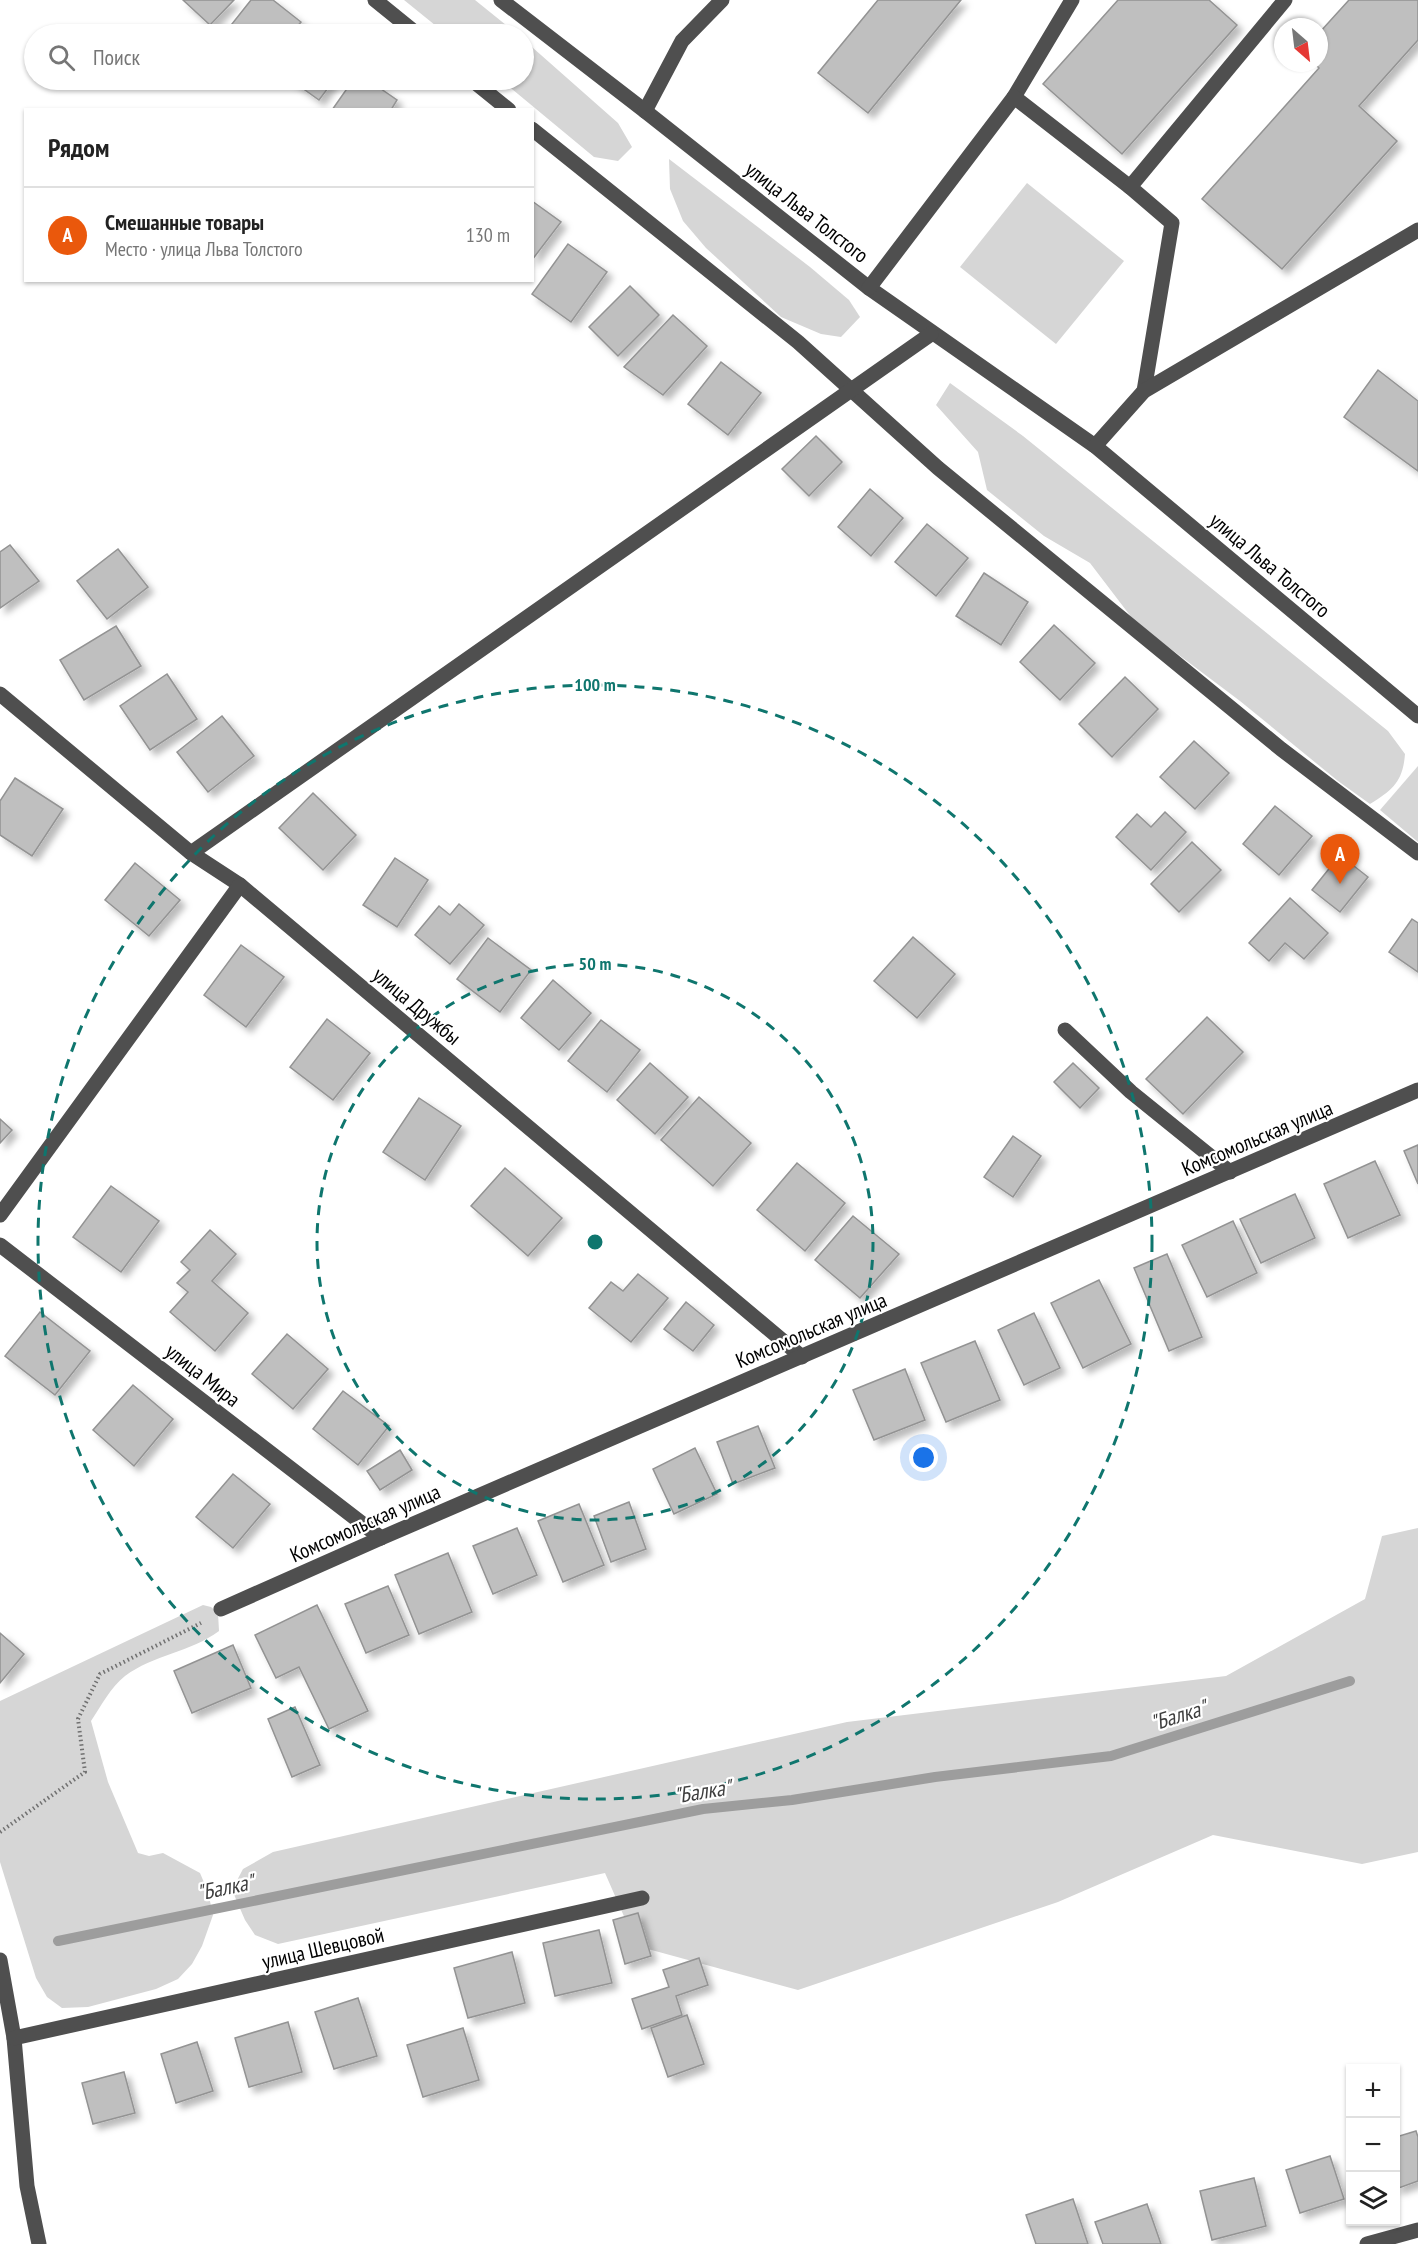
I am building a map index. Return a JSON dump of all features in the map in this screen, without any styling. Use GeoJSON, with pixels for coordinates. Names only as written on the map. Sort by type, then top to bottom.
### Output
{"type":"FeatureCollection","features":[{"type":"Feature","properties":{"kind":"street"},"geometry":{"type":"LineString","coordinates":[[375,0],[405,24]]}},
{"type":"Feature","properties":{"kind":"street","name":"улица Льва Толстого"},"geometry":{"type":"LineString","coordinates":[[501,0],[532,24]]}},
{"type":"Feature","properties":{"kind":"street"},"geometry":{"type":"LineString","coordinates":[[645,111],[682,41],[722,0]]}},
{"type":"Feature","properties":{"kind":"street"},"geometry":{"type":"LineString","coordinates":[[869,288],[1014,96],[1072,0]]}},
{"type":"Feature","properties":{"kind":"street"},"geometry":{"type":"LineString","coordinates":[[1130,188],[1285,0]]}},
{"type":"Feature","properties":{"kind":"street","name":"улица Льва Толстого"},"geometry":{"type":"LineString","coordinates":[[534,25],[869,288],[931,334],[1095,446],[1418,716]]}},
{"type":"Feature","properties":{"kind":"street"},"geometry":{"type":"LineString","coordinates":[[484,90],[507,108]]}},
{"type":"Feature","properties":{"kind":"street"},"geometry":{"type":"LineString","coordinates":[[1014,96],[1172,224],[1144,391]]}},
{"type":"Feature","properties":{"kind":"street"},"geometry":{"type":"LineString","coordinates":[[534,131],[798,342],[938,468],[1262,734],[1418,853]]}},
{"type":"Feature","properties":{"kind":"street"},"geometry":{"type":"LineString","coordinates":[[1095,446],[1144,391],[1418,230]]}},
{"type":"Feature","properties":{"kind":"street"},"geometry":{"type":"LineString","coordinates":[[191,853],[931,334]]}},
{"type":"Feature","properties":{"kind":"street","name":"улица Дружбы"},"geometry":{"type":"LineString","coordinates":[[0,694],[191,853],[240,885],[802,1357]]}},
{"type":"Feature","properties":{"kind":"street"},"geometry":{"type":"LineString","coordinates":[[0,1215],[240,885]]}},
{"type":"Feature","properties":{"kind":"street"},"geometry":{"type":"LineString","coordinates":[[1065,1030],[1131,1092],[1230,1172]]}},
{"type":"Feature","properties":{"kind":"street","name":"Комсомольская улица"},"geometry":{"type":"LineString","coordinates":[[215,1614],[381,1538],[1418,1090]]}},
{"type":"Feature","properties":{"kind":"street","name":"улица Мира"},"geometry":{"type":"LineString","coordinates":[[0,1245],[381,1538]]}},
{"type":"Feature","properties":{"kind":"street","name":"улица Шевцовой"},"geometry":{"type":"LineString","coordinates":[[14,2038],[642,1899]]}},
{"type":"Feature","properties":{"kind":"street"},"geometry":{"type":"LineString","coordinates":[[0,1960],[14,2038],[27,2186],[39,2244]]}},
{"type":"Feature","properties":{"kind":"street"},"geometry":{"type":"LineString","coordinates":[[1367,2244],[1418,2230]]}},
{"type":"Feature","properties":{"kind":"path"},"geometry":{"type":"LineString","coordinates":[[0,1832],[85,1772],[78,1719],[99,1674],[215,1614]]}},
{"type":"Feature","properties":{"kind":"shaded area"},"geometry":{"type":"Polygon","coordinates":[[[404,0],[475,0],[505,24],[434,24],[404,0]]]}},
{"type":"Feature","properties":{"kind":"shaded area"},"geometry":{"type":"Polygon","coordinates":[[[534,49],[618,123],[632,147],[618,161],[594,157],[513,90],[534,90],[534,49]]]}},
{"type":"Feature","properties":{"kind":"shaded area"},"geometry":{"type":"Polygon","coordinates":[[[669,159],[810,267],[849,300],[860,317],[841,337],[821,334],[781,317],[706,248],[683,221],[670,189],[669,159]]]}},
{"type":"Feature","properties":{"kind":"shaded area"},"geometry":{"type":"Polygon","coordinates":[[[1027,183],[1124,261],[1056,344],[960,267],[1027,183]]]}},
{"type":"Feature","properties":{"kind":"shaded area"},"geometry":{"type":"Polygon","coordinates":[[[950,383],[1023,436],[1388,731],[1405,754],[1402,771],[1391,789],[1370,804],[1338,781],[1240,701],[1135,622],[1090,563],[1044,536],[987,490],[978,452],[936,405],[950,383]]]}},
{"type":"Feature","properties":{"kind":"shaded area"},"geometry":{"type":"Polygon","coordinates":[[[1418,766],[1418,842],[1380,810],[1418,766]]]}},
{"type":"Feature","properties":{"kind":"shaded area"},"geometry":{"type":"Polygon","coordinates":[[[1418,1528],[1418,1852],[1362,1864],[1213,1835],[1058,1902],[798,1990],[637,1946],[605,1873],[278,1944],[255,1935],[245,1920],[232,1890],[243,1869],[273,1852],[847,1722],[1226,1676],[1365,1599],[1382,1536],[1418,1528]]]}},
{"type":"Feature","properties":{"kind":"shaded area"},"geometry":{"type":"Polygon","coordinates":[[[203,1605],[211,1607],[218,1613],[219,1631],[125,1676],[111,1691],[91,1721],[108,1782],[138,1853],[149,1856],[163,1853],[200,1873],[208,1892],[213,1915],[202,1946],[192,1964],[178,1979],[156,1989],[88,2007],[62,2008],[47,1997],[36,1978],[0,1862],[0,1701],[203,1605]]]}},
{"type":"Feature","properties":{"kind":"building"},"geometry":{"type":"Polygon","coordinates":[[[183,0],[234,0],[209,24],[183,0]]]}},
{"type":"Feature","properties":{"kind":"building"},"geometry":{"type":"Polygon","coordinates":[[[251,0],[273,0],[301,22],[299,24],[232,24],[251,0]]]}},
{"type":"Feature","properties":{"kind":"building"},"geometry":{"type":"Polygon","coordinates":[[[878,0],[961,0],[868,113],[818,73],[878,0]]]}},
{"type":"Feature","properties":{"kind":"building"},"geometry":{"type":"Polygon","coordinates":[[[1118,0],[1209,0],[1237,25],[1122,154],[1043,84],[1118,0]]]}},
{"type":"Feature","properties":{"kind":"building"},"geometry":{"type":"Polygon","coordinates":[[[1349,0],[1418,0],[1418,40],[1359,106],[1397,141],[1282,269],[1202,199],[1315,72],[1328,72],[1328,23],[1349,0]]]}},
{"type":"Feature","properties":{"kind":"building"},"geometry":{"type":"Polygon","coordinates":[[[305,90],[326,90],[319,100],[305,90]]]}},
{"type":"Feature","properties":{"kind":"building"},"geometry":{"type":"Polygon","coordinates":[[[346,90],[382,90],[397,100],[392,108],[333,108],[346,90]]]}},
{"type":"Feature","properties":{"kind":"building"},"geometry":{"type":"Polygon","coordinates":[[[534,202],[561,222],[534,257],[534,202]]]}},
{"type":"Feature","properties":{"kind":"building"},"geometry":{"type":"Polygon","coordinates":[[[568,244],[607,272],[571,322],[532,294],[568,244]]]}},
{"type":"Feature","properties":{"kind":"building"},"geometry":{"type":"Polygon","coordinates":[[[630,286],[659,315],[618,356],[589,327],[630,286]]]}},
{"type":"Feature","properties":{"kind":"building"},"geometry":{"type":"Polygon","coordinates":[[[673,315],[707,346],[663,395],[624,367],[673,315]]]}},
{"type":"Feature","properties":{"kind":"building"},"geometry":{"type":"Polygon","coordinates":[[[721,362],[761,393],[728,435],[688,404],[721,362]]]}},
{"type":"Feature","properties":{"kind":"building"},"geometry":{"type":"Polygon","coordinates":[[[1378,370],[1418,401],[1418,471],[1344,417],[1378,370]]]}},
{"type":"Feature","properties":{"kind":"building"},"geometry":{"type":"Polygon","coordinates":[[[816,436],[842,462],[809,496],[782,469],[816,436]]]}},
{"type":"Feature","properties":{"kind":"building"},"geometry":{"type":"Polygon","coordinates":[[[870,489],[903,518],[871,556],[838,527],[870,489]]]}},
{"type":"Feature","properties":{"kind":"building"},"geometry":{"type":"Polygon","coordinates":[[[927,524],[968,558],[936,596],[895,562],[927,524]]]}},
{"type":"Feature","properties":{"kind":"building"},"geometry":{"type":"Polygon","coordinates":[[[10,545],[39,581],[0,608],[0,552],[10,545]]]}},
{"type":"Feature","properties":{"kind":"building"},"geometry":{"type":"Polygon","coordinates":[[[118,549],[148,587],[107,619],[77,581],[118,549]]]}},
{"type":"Feature","properties":{"kind":"building"},"geometry":{"type":"Polygon","coordinates":[[[984,573],[1028,602],[1001,645],[956,616],[984,573]]]}},
{"type":"Feature","properties":{"kind":"building"},"geometry":{"type":"Polygon","coordinates":[[[1054,625],[1095,663],[1060,700],[1020,662],[1054,625]]]}},
{"type":"Feature","properties":{"kind":"building"},"geometry":{"type":"Polygon","coordinates":[[[116,626],[141,666],[84,700],[60,660],[116,626]]]}},
{"type":"Feature","properties":{"kind":"building"},"geometry":{"type":"Polygon","coordinates":[[[167,674],[197,719],[150,750],[120,706],[167,674]]]}},
{"type":"Feature","properties":{"kind":"building"},"geometry":{"type":"Polygon","coordinates":[[[1125,677],[1158,709],[1112,757],[1079,724],[1125,677]]]}},
{"type":"Feature","properties":{"kind":"building"},"geometry":{"type":"Polygon","coordinates":[[[222,716],[254,756],[208,792],[177,752],[222,716]]]}},
{"type":"Feature","properties":{"kind":"building"},"geometry":{"type":"Polygon","coordinates":[[[1194,741],[1229,773],[1195,809],[1160,777],[1194,741]]]}},
{"type":"Feature","properties":{"kind":"building"},"geometry":{"type":"Polygon","coordinates":[[[15,778],[63,809],[32,856],[0,835],[0,801],[15,778]]]}},
{"type":"Feature","properties":{"kind":"building"},"geometry":{"type":"Polygon","coordinates":[[[313,793],[356,835],[323,870],[279,828],[313,793]]]}},
{"type":"Feature","properties":{"kind":"building"},"geometry":{"type":"Polygon","coordinates":[[[1275,806],[1312,836],[1279,875],[1243,844],[1275,806]]]}},
{"type":"Feature","properties":{"kind":"building"},"geometry":{"type":"Polygon","coordinates":[[[1165,812],[1186,832],[1151,870],[1116,837],[1137,814],[1151,827],[1165,812]]]}},
{"type":"Feature","properties":{"kind":"building"},"geometry":{"type":"Polygon","coordinates":[[[1192,842],[1221,870],[1179,912],[1151,884],[1192,842]]]}},
{"type":"Feature","properties":{"kind":"building"},"geometry":{"type":"Polygon","coordinates":[[[1340,855],[1368,877],[1340,912],[1312,890],[1340,855]]]}},
{"type":"Feature","properties":{"kind":"building"},"geometry":{"type":"Polygon","coordinates":[[[395,858],[428,880],[397,927],[363,905],[395,858]]]}},
{"type":"Feature","properties":{"kind":"building"},"geometry":{"type":"Polygon","coordinates":[[[135,863],[180,900],[149,936],[105,900],[135,863]]]}},
{"type":"Feature","properties":{"kind":"building"},"geometry":{"type":"Polygon","coordinates":[[[1290,898],[1328,933],[1304,959],[1285,943],[1269,961],[1249,943],[1290,898]]]}},
{"type":"Feature","properties":{"kind":"building"},"geometry":{"type":"Polygon","coordinates":[[[459,904],[484,925],[450,964],[415,935],[439,906],[450,915],[459,904]]]}},
{"type":"Feature","properties":{"kind":"building"},"geometry":{"type":"Polygon","coordinates":[[[1412,919],[1418,923],[1418,972],[1389,952],[1412,919]]]}},
{"type":"Feature","properties":{"kind":"building"},"geometry":{"type":"Polygon","coordinates":[[[913,937],[955,974],[917,1018],[874,981],[913,937]]]}},
{"type":"Feature","properties":{"kind":"building"},"geometry":{"type":"Polygon","coordinates":[[[488,938],[531,970],[500,1012],[457,979],[488,938]]]}},
{"type":"Feature","properties":{"kind":"building"},"geometry":{"type":"Polygon","coordinates":[[[241,945],[284,977],[246,1027],[204,995],[241,945]]]}},
{"type":"Feature","properties":{"kind":"building"},"geometry":{"type":"Polygon","coordinates":[[[553,980],[591,1013],[559,1050],[521,1018],[553,980]]]}},
{"type":"Feature","properties":{"kind":"building"},"geometry":{"type":"Polygon","coordinates":[[[1207,1017],[1243,1052],[1183,1114],[1146,1079],[1207,1017]]]}},
{"type":"Feature","properties":{"kind":"building"},"geometry":{"type":"Polygon","coordinates":[[[327,1019],[370,1053],[333,1100],[290,1067],[327,1019]]]}},
{"type":"Feature","properties":{"kind":"building"},"geometry":{"type":"Polygon","coordinates":[[[601,1020],[640,1050],[607,1092],[568,1061],[601,1020]]]}},
{"type":"Feature","properties":{"kind":"building"},"geometry":{"type":"Polygon","coordinates":[[[650,1063],[688,1097],[655,1134],[617,1100],[650,1063]]]}},
{"type":"Feature","properties":{"kind":"building"},"geometry":{"type":"Polygon","coordinates":[[[1073,1063],[1099,1088],[1080,1108],[1054,1082],[1073,1063]]]}},
{"type":"Feature","properties":{"kind":"building"},"geometry":{"type":"Polygon","coordinates":[[[699,1097],[751,1143],[713,1186],[661,1140],[699,1097]]]}},
{"type":"Feature","properties":{"kind":"building"},"geometry":{"type":"Polygon","coordinates":[[[419,1098],[461,1126],[425,1180],[383,1152],[419,1098]]]}},
{"type":"Feature","properties":{"kind":"building"},"geometry":{"type":"Polygon","coordinates":[[[0,1119],[12,1130],[0,1143],[0,1119]]]}},
{"type":"Feature","properties":{"kind":"building"},"geometry":{"type":"Polygon","coordinates":[[[1013,1136],[1041,1156],[1013,1197],[984,1177],[1013,1136]]]}},
{"type":"Feature","properties":{"kind":"building"},"geometry":{"type":"Polygon","coordinates":[[[1418,1145],[1418,1184],[1404,1151],[1418,1145]]]}},
{"type":"Feature","properties":{"kind":"building"},"geometry":{"type":"Polygon","coordinates":[[[1375,1161],[1400,1215],[1348,1238],[1324,1184],[1375,1161]]]}},
{"type":"Feature","properties":{"kind":"building"},"geometry":{"type":"Polygon","coordinates":[[[797,1163],[845,1203],[805,1251],[757,1210],[797,1163]]]}},
{"type":"Feature","properties":{"kind":"building"},"geometry":{"type":"Polygon","coordinates":[[[505,1168],[562,1218],[528,1256],[471,1206],[505,1168]]]}},
{"type":"Feature","properties":{"kind":"building"},"geometry":{"type":"Polygon","coordinates":[[[111,1186],[159,1221],[121,1272],[73,1237],[111,1186]]]}},
{"type":"Feature","properties":{"kind":"building"},"geometry":{"type":"Polygon","coordinates":[[[1295,1194],[1315,1238],[1261,1263],[1240,1219],[1295,1194]]]}},
{"type":"Feature","properties":{"kind":"building"},"geometry":{"type":"Polygon","coordinates":[[[853,1216],[899,1254],[860,1298],[815,1260],[853,1216]]]}},
{"type":"Feature","properties":{"kind":"building"},"geometry":{"type":"Polygon","coordinates":[[[1233,1221],[1257,1273],[1207,1297],[1182,1245],[1233,1221]]]}},
{"type":"Feature","properties":{"kind":"building"},"geometry":{"type":"Polygon","coordinates":[[[210,1230],[236,1254],[212,1281],[248,1313],[215,1351],[170,1312],[188,1292],[177,1283],[190,1270],[181,1262],[210,1230]]]}},
{"type":"Feature","properties":{"kind":"building"},"geometry":{"type":"Polygon","coordinates":[[[1167,1254],[1202,1337],[1169,1351],[1134,1268],[1167,1254]]]}},
{"type":"Feature","properties":{"kind":"building"},"geometry":{"type":"Polygon","coordinates":[[[638,1274],[668,1298],[631,1342],[589,1308],[611,1282],[623,1291],[638,1274]]]}},
{"type":"Feature","properties":{"kind":"building"},"geometry":{"type":"Polygon","coordinates":[[[1099,1280],[1131,1344],[1083,1368],[1051,1303],[1099,1280]]]}},
{"type":"Feature","properties":{"kind":"building"},"geometry":{"type":"Polygon","coordinates":[[[686,1302],[714,1325],[693,1351],[664,1329],[686,1302]]]}},
{"type":"Feature","properties":{"kind":"building"},"geometry":{"type":"Polygon","coordinates":[[[40,1312],[90,1351],[55,1395],[5,1356],[40,1312]]]}},
{"type":"Feature","properties":{"kind":"building"},"geometry":{"type":"Polygon","coordinates":[[[1034,1313],[1060,1368],[1024,1385],[998,1330],[1034,1313]]]}},
{"type":"Feature","properties":{"kind":"building"},"geometry":{"type":"Polygon","coordinates":[[[287,1334],[328,1369],[293,1409],[252,1374],[287,1334]]]}},
{"type":"Feature","properties":{"kind":"building"},"geometry":{"type":"Polygon","coordinates":[[[975,1341],[1000,1400],[946,1422],[921,1363],[975,1341]]]}},
{"type":"Feature","properties":{"kind":"building"},"geometry":{"type":"Polygon","coordinates":[[[905,1369],[925,1420],[874,1440],[853,1390],[905,1369]]]}},
{"type":"Feature","properties":{"kind":"building"},"geometry":{"type":"Polygon","coordinates":[[[133,1385],[173,1419],[134,1466],[93,1430],[133,1385]]]}},
{"type":"Feature","properties":{"kind":"building"},"geometry":{"type":"Polygon","coordinates":[[[343,1391],[389,1426],[358,1465],[313,1429],[343,1391]]]}},
{"type":"Feature","properties":{"kind":"building"},"geometry":{"type":"Polygon","coordinates":[[[758,1426],[775,1468],[733,1484],[717,1442],[758,1426]]]}},
{"type":"Feature","properties":{"kind":"building"},"geometry":{"type":"Polygon","coordinates":[[[695,1448],[717,1494],[674,1514],[653,1469],[695,1448]]]}},
{"type":"Feature","properties":{"kind":"building"},"geometry":{"type":"Polygon","coordinates":[[[400,1450],[412,1470],[380,1490],[367,1471],[400,1450]]]}},
{"type":"Feature","properties":{"kind":"building"},"geometry":{"type":"Polygon","coordinates":[[[233,1474],[270,1504],[233,1548],[196,1517],[233,1474]]]}},
{"type":"Feature","properties":{"kind":"building"},"geometry":{"type":"Polygon","coordinates":[[[629,1502],[646,1549],[611,1562],[594,1516],[629,1502]]]}},
{"type":"Feature","properties":{"kind":"building"},"geometry":{"type":"Polygon","coordinates":[[[579,1504],[604,1565],[563,1582],[538,1521],[579,1504]]]}},
{"type":"Feature","properties":{"kind":"building"},"geometry":{"type":"Polygon","coordinates":[[[517,1528],[537,1575],[493,1594],[473,1546],[517,1528]]]}},
{"type":"Feature","properties":{"kind":"building"},"geometry":{"type":"Polygon","coordinates":[[[448,1553],[472,1612],[419,1634],[395,1575],[448,1553]]]}},
{"type":"Feature","properties":{"kind":"building"},"geometry":{"type":"Polygon","coordinates":[[[388,1586],[409,1635],[366,1653],[345,1604],[388,1586]]]}},
{"type":"Feature","properties":{"kind":"building"},"geometry":{"type":"Polygon","coordinates":[[[317,1605],[368,1711],[329,1729],[299,1667],[276,1678],[255,1635],[317,1605]]]}},
{"type":"Feature","properties":{"kind":"building"},"geometry":{"type":"Polygon","coordinates":[[[0,1633],[24,1654],[0,1683],[0,1633]]]}},
{"type":"Feature","properties":{"kind":"building"},"geometry":{"type":"Polygon","coordinates":[[[233,1645],[251,1688],[192,1713],[174,1671],[233,1645]]]}},
{"type":"Feature","properties":{"kind":"building"},"geometry":{"type":"Polygon","coordinates":[[[295,1707],[320,1765],[292,1777],[268,1719],[295,1707]]]}},
{"type":"Feature","properties":{"kind":"building"},"geometry":{"type":"Polygon","coordinates":[[[638,1913],[651,1956],[625,1964],[613,1920],[638,1913]]]}},
{"type":"Feature","properties":{"kind":"building"},"geometry":{"type":"Polygon","coordinates":[[[599,1930],[612,1983],[555,1996],[543,1943],[599,1930]]]}},
{"type":"Feature","properties":{"kind":"building"},"geometry":{"type":"Polygon","coordinates":[[[512,1952],[525,2003],[468,2018],[454,1968],[512,1952]]]}},
{"type":"Feature","properties":{"kind":"building"},"geometry":{"type":"Polygon","coordinates":[[[699,1958],[708,1985],[676,1996],[682,2015],[642,2029],[632,1999],[669,1987],[663,1970],[699,1958]]]}},
{"type":"Feature","properties":{"kind":"building"},"geometry":{"type":"Polygon","coordinates":[[[358,1998],[377,2056],[334,2069],[315,2012],[358,1998]]]}},
{"type":"Feature","properties":{"kind":"building"},"geometry":{"type":"Polygon","coordinates":[[[687,2015],[704,2064],[668,2077],[651,2028],[687,2015]]]}},
{"type":"Feature","properties":{"kind":"building"},"geometry":{"type":"Polygon","coordinates":[[[288,2022],[302,2072],[249,2087],[235,2038],[288,2022]]]}},
{"type":"Feature","properties":{"kind":"building"},"geometry":{"type":"Polygon","coordinates":[[[463,2028],[479,2080],[423,2097],[407,2045],[463,2028]]]}},
{"type":"Feature","properties":{"kind":"building"},"geometry":{"type":"Polygon","coordinates":[[[197,2042],[213,2091],[176,2103],[161,2054],[197,2042]]]}},
{"type":"Feature","properties":{"kind":"building"},"geometry":{"type":"Polygon","coordinates":[[[124,2072],[135,2113],[93,2124],[82,2083],[124,2072]]]}},
{"type":"Feature","properties":{"kind":"building"},"geometry":{"type":"Polygon","coordinates":[[[1416,2131],[1418,2181],[1400,2188],[1400,2172],[1400,2136],[1416,2131]]]}},
{"type":"Feature","properties":{"kind":"building"},"geometry":{"type":"Polygon","coordinates":[[[1330,2156],[1344,2199],[1300,2213],[1286,2170],[1330,2156]]]}},
{"type":"Feature","properties":{"kind":"building"},"geometry":{"type":"Polygon","coordinates":[[[1254,2178],[1266,2226],[1212,2240],[1200,2191],[1254,2178]]]}},
{"type":"Feature","properties":{"kind":"building"},"geometry":{"type":"Polygon","coordinates":[[[1073,2199],[1088,2244],[1036,2244],[1026,2215],[1073,2199]]]}},
{"type":"Feature","properties":{"kind":"building"},"geometry":{"type":"Polygon","coordinates":[[[1147,2204],[1161,2244],[1103,2244],[1095,2222],[1147,2204]]]}},
{"type":"Feature","properties":{"kind":"waterway","name":"\"Балка\""},"geometry":{"type":"LineString","coordinates":[[58,1941],[703,1809],[792,1800],[935,1777],[1111,1756],[1350,1681]]}},
{"type":"Feature","properties":{"kind":"place","name":"Смешанные товары"},"geometry":{"type":"Point","coordinates":[1340,884]}}]}
